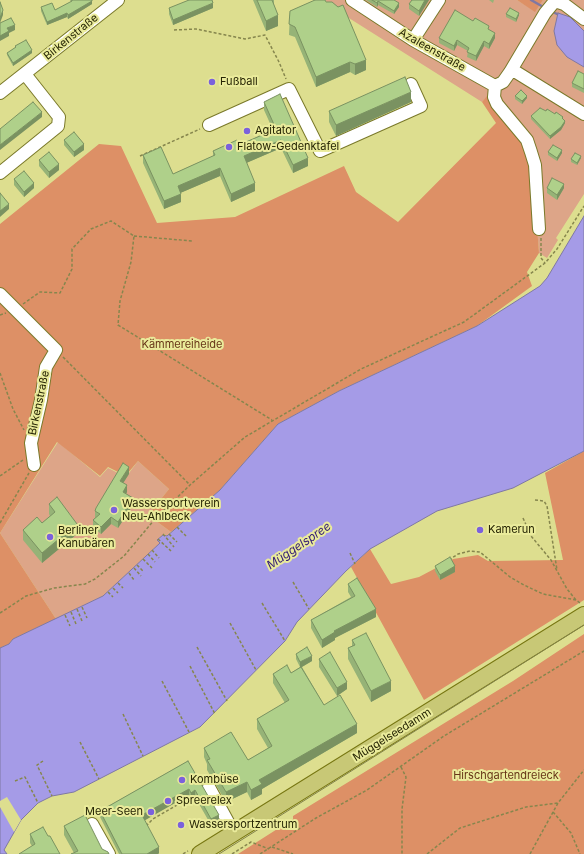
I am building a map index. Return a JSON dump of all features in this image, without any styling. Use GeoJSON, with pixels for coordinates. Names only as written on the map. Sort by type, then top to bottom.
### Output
{"type":"FeatureCollection","features":[{"type":"Feature","properties":{"kind":"main road","name":"Müggelseedamm"},"geometry":{"type":"LineString","coordinates":[[200,854],[583,611]]}},
{"type":"Feature","properties":{"kind":"street","name":"Birkenstraße"},"geometry":{"type":"LineString","coordinates":[[2,88],[25,74],[101,5],[118,0]]}},
{"type":"Feature","properties":{"kind":"street","name":"Azaleenstraße"},"geometry":{"type":"LineString","coordinates":[[352,0],[413,40],[495,86]]}},
{"type":"Feature","properties":{"kind":"street"},"geometry":{"type":"LineString","coordinates":[[413,40],[439,0]]}},
{"type":"Feature","properties":{"kind":"street"},"geometry":{"type":"LineString","coordinates":[[540,229],[535,165],[531,152],[527,140],[497,104],[494,97],[495,86],[503,82],[547,10],[555,1],[584,19]]}},
{"type":"Feature","properties":{"kind":"street"},"geometry":{"type":"LineString","coordinates":[[510,72],[516,72],[584,114]]}},
{"type":"Feature","properties":{"kind":"street"},"geometry":{"type":"LineString","coordinates":[[0,173],[58,126],[59,117],[25,74]]}},
{"type":"Feature","properties":{"kind":"street"},"geometry":{"type":"LineString","coordinates":[[209,125],[289,88],[320,151],[421,106],[411,84]]}},
{"type":"Feature","properties":{"kind":"street"},"geometry":{"type":"LineString","coordinates":[[0,294],[56,350]]}},
{"type":"Feature","properties":{"kind":"street","name":"Birkenstraße"},"geometry":{"type":"LineString","coordinates":[[34,460],[30,443],[41,400],[46,367],[56,350]]}},
{"type":"Feature","properties":{"kind":"street"},"geometry":{"type":"LineString","coordinates":[[209,787],[234,833]]}},
{"type":"Feature","properties":{"kind":"street"},"geometry":{"type":"LineString","coordinates":[[92,824],[109,854]]}},
{"type":"Feature","properties":{"kind":"path"},"geometry":{"type":"LineString","coordinates":[[174,30],[196,29],[245,39],[265,35],[279,62],[289,88]]}},
{"type":"Feature","properties":{"kind":"path"},"geometry":{"type":"LineString","coordinates":[[140,156],[209,125]]}},
{"type":"Feature","properties":{"kind":"path"},"geometry":{"type":"LineString","coordinates":[[0,613],[26,596],[54,588],[85,584],[95,579],[124,556],[155,519],[190,485],[245,438],[361,368],[464,322],[545,263],[557,250],[584,206]]}},
{"type":"Feature","properties":{"kind":"path"},"geometry":{"type":"LineString","coordinates":[[16,309],[40,292],[60,293],[72,269],[72,249],[91,229],[111,221],[134,236],[192,241]]}},
{"type":"Feature","properties":{"kind":"path"},"geometry":{"type":"LineString","coordinates":[[540,229],[541,258],[545,263]]}},
{"type":"Feature","properties":{"kind":"path"},"geometry":{"type":"LineString","coordinates":[[134,236],[131,262],[120,301],[118,325],[273,420]]}},
{"type":"Feature","properties":{"kind":"path"},"geometry":{"type":"LineString","coordinates":[[56,350],[190,485]]}},
{"type":"Feature","properties":{"kind":"path"},"geometry":{"type":"LineString","coordinates":[[0,373],[13,409],[30,443]]}},
{"type":"Feature","properties":{"kind":"path"},"geometry":{"type":"LineString","coordinates":[[0,476],[21,463],[26,457],[34,460],[0,523]]}},
{"type":"Feature","properties":{"kind":"path"},"geometry":{"type":"LineString","coordinates":[[535,500],[544,501],[547,506],[558,572]]}},
{"type":"Feature","properties":{"kind":"path"},"geometry":{"type":"LineString","coordinates":[[523,518],[531,536],[551,560],[567,589],[583,611]]}},
{"type":"Feature","properties":{"kind":"path"},"geometry":{"type":"LineString","coordinates":[[177,527],[186,536]]}},
{"type":"Feature","properties":{"kind":"path"},"geometry":{"type":"LineString","coordinates":[[163,534],[174,547]]}},
{"type":"Feature","properties":{"kind":"path"},"geometry":{"type":"LineString","coordinates":[[169,534],[177,542]]}},
{"type":"Feature","properties":{"kind":"path"},"geometry":{"type":"LineString","coordinates":[[158,539],[171,551]]}},
{"type":"Feature","properties":{"kind":"path"},"geometry":{"type":"LineString","coordinates":[[152,550],[159,558]]}},
{"type":"Feature","properties":{"kind":"path"},"geometry":{"type":"LineString","coordinates":[[446,562],[458,554],[470,550],[480,552],[510,577],[524,586],[543,594],[576,600]]}},
{"type":"Feature","properties":{"kind":"path"},"geometry":{"type":"LineString","coordinates":[[347,554],[351,553],[355,564]]}},
{"type":"Feature","properties":{"kind":"path"},"geometry":{"type":"LineString","coordinates":[[148,554],[155,562]]}},
{"type":"Feature","properties":{"kind":"path"},"geometry":{"type":"LineString","coordinates":[[143,560],[152,568]]}},
{"type":"Feature","properties":{"kind":"path"},"geometry":{"type":"LineString","coordinates":[[138,565],[144,572]]}},
{"type":"Feature","properties":{"kind":"path"},"geometry":{"type":"LineString","coordinates":[[134,568],[141,576]]}},
{"type":"Feature","properties":{"kind":"path"},"geometry":{"type":"LineString","coordinates":[[129,573],[134,580]]}},
{"type":"Feature","properties":{"kind":"path"},"geometry":{"type":"LineString","coordinates":[[293,582],[309,609]]}},
{"type":"Feature","properties":{"kind":"path"},"geometry":{"type":"LineString","coordinates":[[118,583],[123,588]]}},
{"type":"Feature","properties":{"kind":"path"},"geometry":{"type":"LineString","coordinates":[[113,588],[118,593]]}},
{"type":"Feature","properties":{"kind":"path"},"geometry":{"type":"LineString","coordinates":[[108,592],[114,598]]}},
{"type":"Feature","properties":{"kind":"path"},"geometry":{"type":"LineString","coordinates":[[262,603],[285,641]]}},
{"type":"Feature","properties":{"kind":"path"},"geometry":{"type":"LineString","coordinates":[[82,607],[87,618]]}},
{"type":"Feature","properties":{"kind":"path"},"geometry":{"type":"LineString","coordinates":[[77,609],[82,621]]}},
{"type":"Feature","properties":{"kind":"path"},"geometry":{"type":"LineString","coordinates":[[71,612],[76,624]]}},
{"type":"Feature","properties":{"kind":"path"},"geometry":{"type":"LineString","coordinates":[[65,615],[70,626]]}},
{"type":"Feature","properties":{"kind":"path"},"geometry":{"type":"LineString","coordinates":[[230,623],[256,670]]}},
{"type":"Feature","properties":{"kind":"path"},"geometry":{"type":"LineString","coordinates":[[197,647],[226,701]]}},
{"type":"Feature","properties":{"kind":"path"},"geometry":{"type":"LineString","coordinates":[[260,854],[316,818],[367,790],[444,736],[584,651]]}},
{"type":"Feature","properties":{"kind":"path"},"geometry":{"type":"LineString","coordinates":[[190,666],[215,714]]}},
{"type":"Feature","properties":{"kind":"path"},"geometry":{"type":"LineString","coordinates":[[162,682],[189,732]]}},
{"type":"Feature","properties":{"kind":"path"},"geometry":{"type":"LineString","coordinates":[[123,714],[143,756]]}},
{"type":"Feature","properties":{"kind":"path"},"geometry":{"type":"LineString","coordinates":[[80,742],[99,779]]}},
{"type":"Feature","properties":{"kind":"path"},"geometry":{"type":"LineString","coordinates":[[43,761],[37,765],[52,796]]}},
{"type":"Feature","properties":{"kind":"path"},"geometry":{"type":"LineString","coordinates":[[400,767],[406,777],[402,809],[402,854]]}},
{"type":"Feature","properties":{"kind":"path"},"geometry":{"type":"LineString","coordinates":[[530,854],[558,803],[584,770]]}},
{"type":"Feature","properties":{"kind":"path"},"geometry":{"type":"LineString","coordinates":[[15,781],[25,777],[38,803]]}},
{"type":"Feature","properties":{"kind":"path"},"geometry":{"type":"LineString","coordinates":[[144,829],[153,819],[192,797]]}},
{"type":"Feature","properties":{"kind":"path"},"geometry":{"type":"LineString","coordinates":[[427,854],[460,828],[526,807],[558,803]]}},
{"type":"Feature","properties":{"kind":"path"},"geometry":{"type":"LineString","coordinates":[[553,812],[571,833],[580,854]]}},
{"type":"Feature","properties":{"kind":"path"},"geometry":{"type":"LineString","coordinates":[[232,853],[251,842],[269,849]]}},
{"type":"Feature","properties":{"kind":"path"},"geometry":{"type":"LineString","coordinates":[[272,847],[293,854]]}},
{"type":"Feature","properties":{"kind":"shaded area"},"geometry":{"type":"Polygon","coordinates":[[[325,0],[517,0],[535,11],[543,0],[584,0],[584,194],[556,238],[558,240],[547,258],[539,253],[533,173],[488,96],[482,102],[333,8],[325,0]]]}},
{"type":"Feature","properties":{"kind":"shaded area"},"geometry":{"type":"Polygon","coordinates":[[[58,442],[100,477],[108,468],[118,473],[129,473],[138,461],[169,489],[148,515],[171,532],[167,536],[164,534],[157,540],[160,543],[103,596],[56,619],[0,533],[58,442]]]}},
{"type":"Feature","properties":{"kind":"green space"},"geometry":{"type":"Polygon","coordinates":[[[517,0],[543,0],[535,12],[517,0]]]}},
{"type":"Feature","properties":{"kind":"green space","name":"Kämmereiheide"},"geometry":{"type":"Polygon","coordinates":[[[487,96],[525,139],[533,172],[539,253],[527,272],[532,286],[477,326],[339,391],[278,424],[220,490],[171,532],[148,515],[169,489],[138,461],[128,473],[118,472],[108,467],[100,476],[57,442],[0,533],[0,224],[99,144],[121,146],[157,223],[235,217],[344,166],[356,192],[398,222],[496,123],[482,102],[487,96]]]}},
{"type":"Feature","properties":{"kind":"green space"},"geometry":{"type":"Polygon","coordinates":[[[584,451],[584,600],[424,700],[351,567],[370,549],[391,584],[419,577],[453,559],[478,555],[488,561],[563,560],[545,473],[584,451]]]}},
{"type":"Feature","properties":{"kind":"green space"},"geometry":{"type":"Polygon","coordinates":[[[0,533],[56,619],[13,639],[9,644],[0,648],[0,533]]]}},
{"type":"Feature","properties":{"kind":"green space","name":"Hirschgartendreieck"},"geometry":{"type":"Polygon","coordinates":[[[584,634],[584,854],[238,854],[293,819],[293,816],[513,681],[584,634]]]}},
{"type":"Feature","properties":{"kind":"water"},"geometry":{"type":"Polygon","coordinates":[[[558,13],[570,17],[584,31],[584,67],[567,57],[557,45],[554,31],[558,13]]]}},
{"type":"Feature","properties":{"kind":"water","name":"Müggelspree"},"geometry":{"type":"Polygon","coordinates":[[[584,216],[584,451],[513,488],[437,511],[370,549],[346,571],[297,622],[285,641],[200,727],[74,792],[52,796],[38,803],[21,820],[4,850],[7,854],[0,854],[0,648],[9,644],[13,639],[103,596],[160,543],[157,540],[163,535],[167,536],[220,490],[278,424],[339,391],[477,326],[540,286],[547,278],[584,216]]]}},
{"type":"Feature","properties":{"kind":"pier"},"geometry":{"type":"Polygon","coordinates":[[[7,797],[21,820],[14,832],[0,807],[0,801],[7,797]]]}},
{"type":"Feature","properties":{"kind":"building"},"geometry":{"type":"Polygon","coordinates":[[[72,0],[92,1],[68,15],[67,13],[47,22],[41,7],[52,3],[55,10],[72,0]]]}},
{"type":"Feature","properties":{"kind":"building"},"geometry":{"type":"Polygon","coordinates":[[[189,0],[212,0],[213,3],[173,20],[169,8],[189,0]]]}},
{"type":"Feature","properties":{"kind":"building"},"geometry":{"type":"Polygon","coordinates":[[[257,0],[272,0],[278,15],[266,21],[257,0]]]}},
{"type":"Feature","properties":{"kind":"building"},"geometry":{"type":"Polygon","coordinates":[[[315,0],[332,2],[338,7],[343,5],[366,60],[355,64],[350,62],[316,77],[295,27],[289,24],[290,11],[315,0]]]}},
{"type":"Feature","properties":{"kind":"building"},"geometry":{"type":"Polygon","coordinates":[[[372,0],[394,0],[399,3],[394,11],[378,1],[377,3],[372,0]]]}},
{"type":"Feature","properties":{"kind":"building"},"geometry":{"type":"Polygon","coordinates":[[[412,0],[425,0],[419,11],[409,4],[412,0]]]}},
{"type":"Feature","properties":{"kind":"building"},"geometry":{"type":"Polygon","coordinates":[[[0,2],[3,10],[0,18],[0,2]]]}},
{"type":"Feature","properties":{"kind":"building"},"geometry":{"type":"Polygon","coordinates":[[[510,8],[519,13],[516,19],[506,14],[510,8]]]}},
{"type":"Feature","properties":{"kind":"building"},"geometry":{"type":"Polygon","coordinates":[[[455,10],[473,21],[475,18],[489,26],[488,29],[495,33],[489,44],[484,41],[476,56],[467,52],[469,48],[457,40],[454,46],[439,38],[455,10]]]}},
{"type":"Feature","properties":{"kind":"building"},"geometry":{"type":"Polygon","coordinates":[[[11,18],[15,25],[7,28],[9,31],[0,36],[0,23],[11,18]]]}},
{"type":"Feature","properties":{"kind":"building"},"geometry":{"type":"Polygon","coordinates":[[[26,40],[32,50],[13,63],[7,53],[16,47],[15,46],[26,40]]]}},
{"type":"Feature","properties":{"kind":"building"},"geometry":{"type":"Polygon","coordinates":[[[578,71],[584,74],[584,89],[572,83],[578,71]]]}},
{"type":"Feature","properties":{"kind":"building"},"geometry":{"type":"Polygon","coordinates":[[[405,77],[411,92],[336,125],[329,111],[405,77]]]}},
{"type":"Feature","properties":{"kind":"building"},"geometry":{"type":"Polygon","coordinates":[[[521,90],[527,96],[522,101],[515,96],[521,90]]]}},
{"type":"Feature","properties":{"kind":"building"},"geometry":{"type":"Polygon","coordinates":[[[280,94],[308,158],[293,165],[281,140],[244,156],[255,183],[231,194],[220,168],[178,186],[181,194],[164,201],[143,155],[161,147],[173,174],[215,155],[213,151],[237,140],[239,145],[276,129],[264,102],[280,94]]]}},
{"type":"Feature","properties":{"kind":"building"},"geometry":{"type":"Polygon","coordinates":[[[33,102],[42,112],[0,145],[0,129],[33,102]]]}},
{"type":"Feature","properties":{"kind":"building"},"geometry":{"type":"Polygon","coordinates":[[[540,108],[546,111],[547,109],[555,114],[556,112],[563,117],[562,118],[565,121],[561,127],[550,136],[531,116],[540,108]]]}},
{"type":"Feature","properties":{"kind":"building"},"geometry":{"type":"Polygon","coordinates":[[[74,132],[84,144],[74,152],[64,140],[74,132]]]}},
{"type":"Feature","properties":{"kind":"building"},"geometry":{"type":"Polygon","coordinates":[[[553,145],[562,150],[557,158],[548,152],[553,145]]]}},
{"type":"Feature","properties":{"kind":"building"},"geometry":{"type":"Polygon","coordinates":[[[49,152],[59,164],[49,172],[39,160],[49,152]]]}},
{"type":"Feature","properties":{"kind":"building"},"geometry":{"type":"Polygon","coordinates":[[[575,153],[581,156],[577,163],[571,159],[575,153]]]}},
{"type":"Feature","properties":{"kind":"building"},"geometry":{"type":"Polygon","coordinates":[[[24,171],[34,183],[24,192],[14,179],[24,171]]]}},
{"type":"Feature","properties":{"kind":"building"},"geometry":{"type":"Polygon","coordinates":[[[552,178],[564,184],[557,195],[547,188],[552,178]]]}},
{"type":"Feature","properties":{"kind":"building"},"geometry":{"type":"Polygon","coordinates":[[[0,193],[9,204],[0,211],[0,193]]]}},
{"type":"Feature","properties":{"kind":"building"},"geometry":{"type":"Polygon","coordinates":[[[123,463],[129,467],[120,481],[127,485],[123,492],[133,498],[118,522],[111,517],[101,527],[93,520],[100,514],[95,511],[96,508],[123,463]]]}},
{"type":"Feature","properties":{"kind":"building"},"geometry":{"type":"Polygon","coordinates":[[[57,497],[77,524],[42,553],[23,530],[37,517],[42,523],[55,512],[49,504],[57,497]]]}},
{"type":"Feature","properties":{"kind":"building"},"geometry":{"type":"Polygon","coordinates":[[[450,557],[455,566],[440,575],[435,566],[450,557]]]}},
{"type":"Feature","properties":{"kind":"building"},"geometry":{"type":"Polygon","coordinates":[[[357,578],[376,609],[334,631],[335,632],[322,640],[311,620],[355,596],[348,584],[357,578]]]}},
{"type":"Feature","properties":{"kind":"building"},"geometry":{"type":"Polygon","coordinates":[[[366,633],[391,681],[371,691],[348,648],[355,645],[352,640],[366,633]]]}},
{"type":"Feature","properties":{"kind":"building"},"geometry":{"type":"Polygon","coordinates":[[[307,647],[312,656],[300,662],[296,654],[307,647]]]}},
{"type":"Feature","properties":{"kind":"building"},"geometry":{"type":"Polygon","coordinates":[[[330,652],[347,682],[337,688],[319,659],[330,652]]]}},
{"type":"Feature","properties":{"kind":"building"},"geometry":{"type":"Polygon","coordinates":[[[287,665],[291,673],[301,667],[324,705],[340,695],[357,724],[259,780],[262,784],[251,790],[247,782],[226,792],[207,760],[210,759],[204,748],[231,732],[248,760],[272,746],[257,719],[289,700],[273,674],[287,665]]]}},
{"type":"Feature","properties":{"kind":"building"},"geometry":{"type":"Polygon","coordinates":[[[188,761],[219,815],[211,819],[195,790],[191,793],[189,789],[142,815],[159,847],[147,854],[122,854],[100,811],[188,761]]]}},
{"type":"Feature","properties":{"kind":"building"},"geometry":{"type":"Polygon","coordinates":[[[85,815],[102,849],[109,854],[71,854],[78,851],[64,826],[85,815]]]}},
{"type":"Feature","properties":{"kind":"building"},"geometry":{"type":"Polygon","coordinates":[[[43,827],[60,854],[19,854],[35,844],[30,834],[43,827]]]}},
{"type":"Feature","properties":{"kind":"waterway"},"geometry":{"type":"LineString","coordinates":[[531,0],[545,8]]}},
{"type":"Feature","properties":{"kind":"waterway"},"geometry":{"type":"LineString","coordinates":[[551,11],[557,14]]}},
{"type":"Feature","properties":{"kind":"tram line"},"geometry":{"type":"LineString","coordinates":[[219,854],[584,625]]}},
{"type":"Feature","properties":{"kind":"place","name":"Fußball"},"geometry":{"type":"Point","coordinates":[212,82]}},
{"type":"Feature","properties":{"kind":"place","name":"Agitator"},"geometry":{"type":"Point","coordinates":[247,131]}},
{"type":"Feature","properties":{"kind":"place","name":"Flatow-Gedenktafel"},"geometry":{"type":"Point","coordinates":[229,147]}},
{"type":"Feature","properties":{"kind":"place","name":"Wassersportverein Neu-Ahlbeck"},"geometry":{"type":"Point","coordinates":[114,510]}},
{"type":"Feature","properties":{"kind":"place","name":"Kamerun"},"geometry":{"type":"Point","coordinates":[480,530]}},
{"type":"Feature","properties":{"kind":"place","name":"Berliner Kanubären"},"geometry":{"type":"Point","coordinates":[50,537]}},
{"type":"Feature","properties":{"kind":"place","name":"Kombüse"},"geometry":{"type":"Point","coordinates":[182,780]}},
{"type":"Feature","properties":{"kind":"place","name":"Spreerelex"},"geometry":{"type":"Point","coordinates":[168,801]}},
{"type":"Feature","properties":{"kind":"place","name":"Meer-Seen"},"geometry":{"type":"Point","coordinates":[151,812]}},
{"type":"Feature","properties":{"kind":"place","name":"Wassersportzentrum"},"geometry":{"type":"Point","coordinates":[181,825]}}]}
